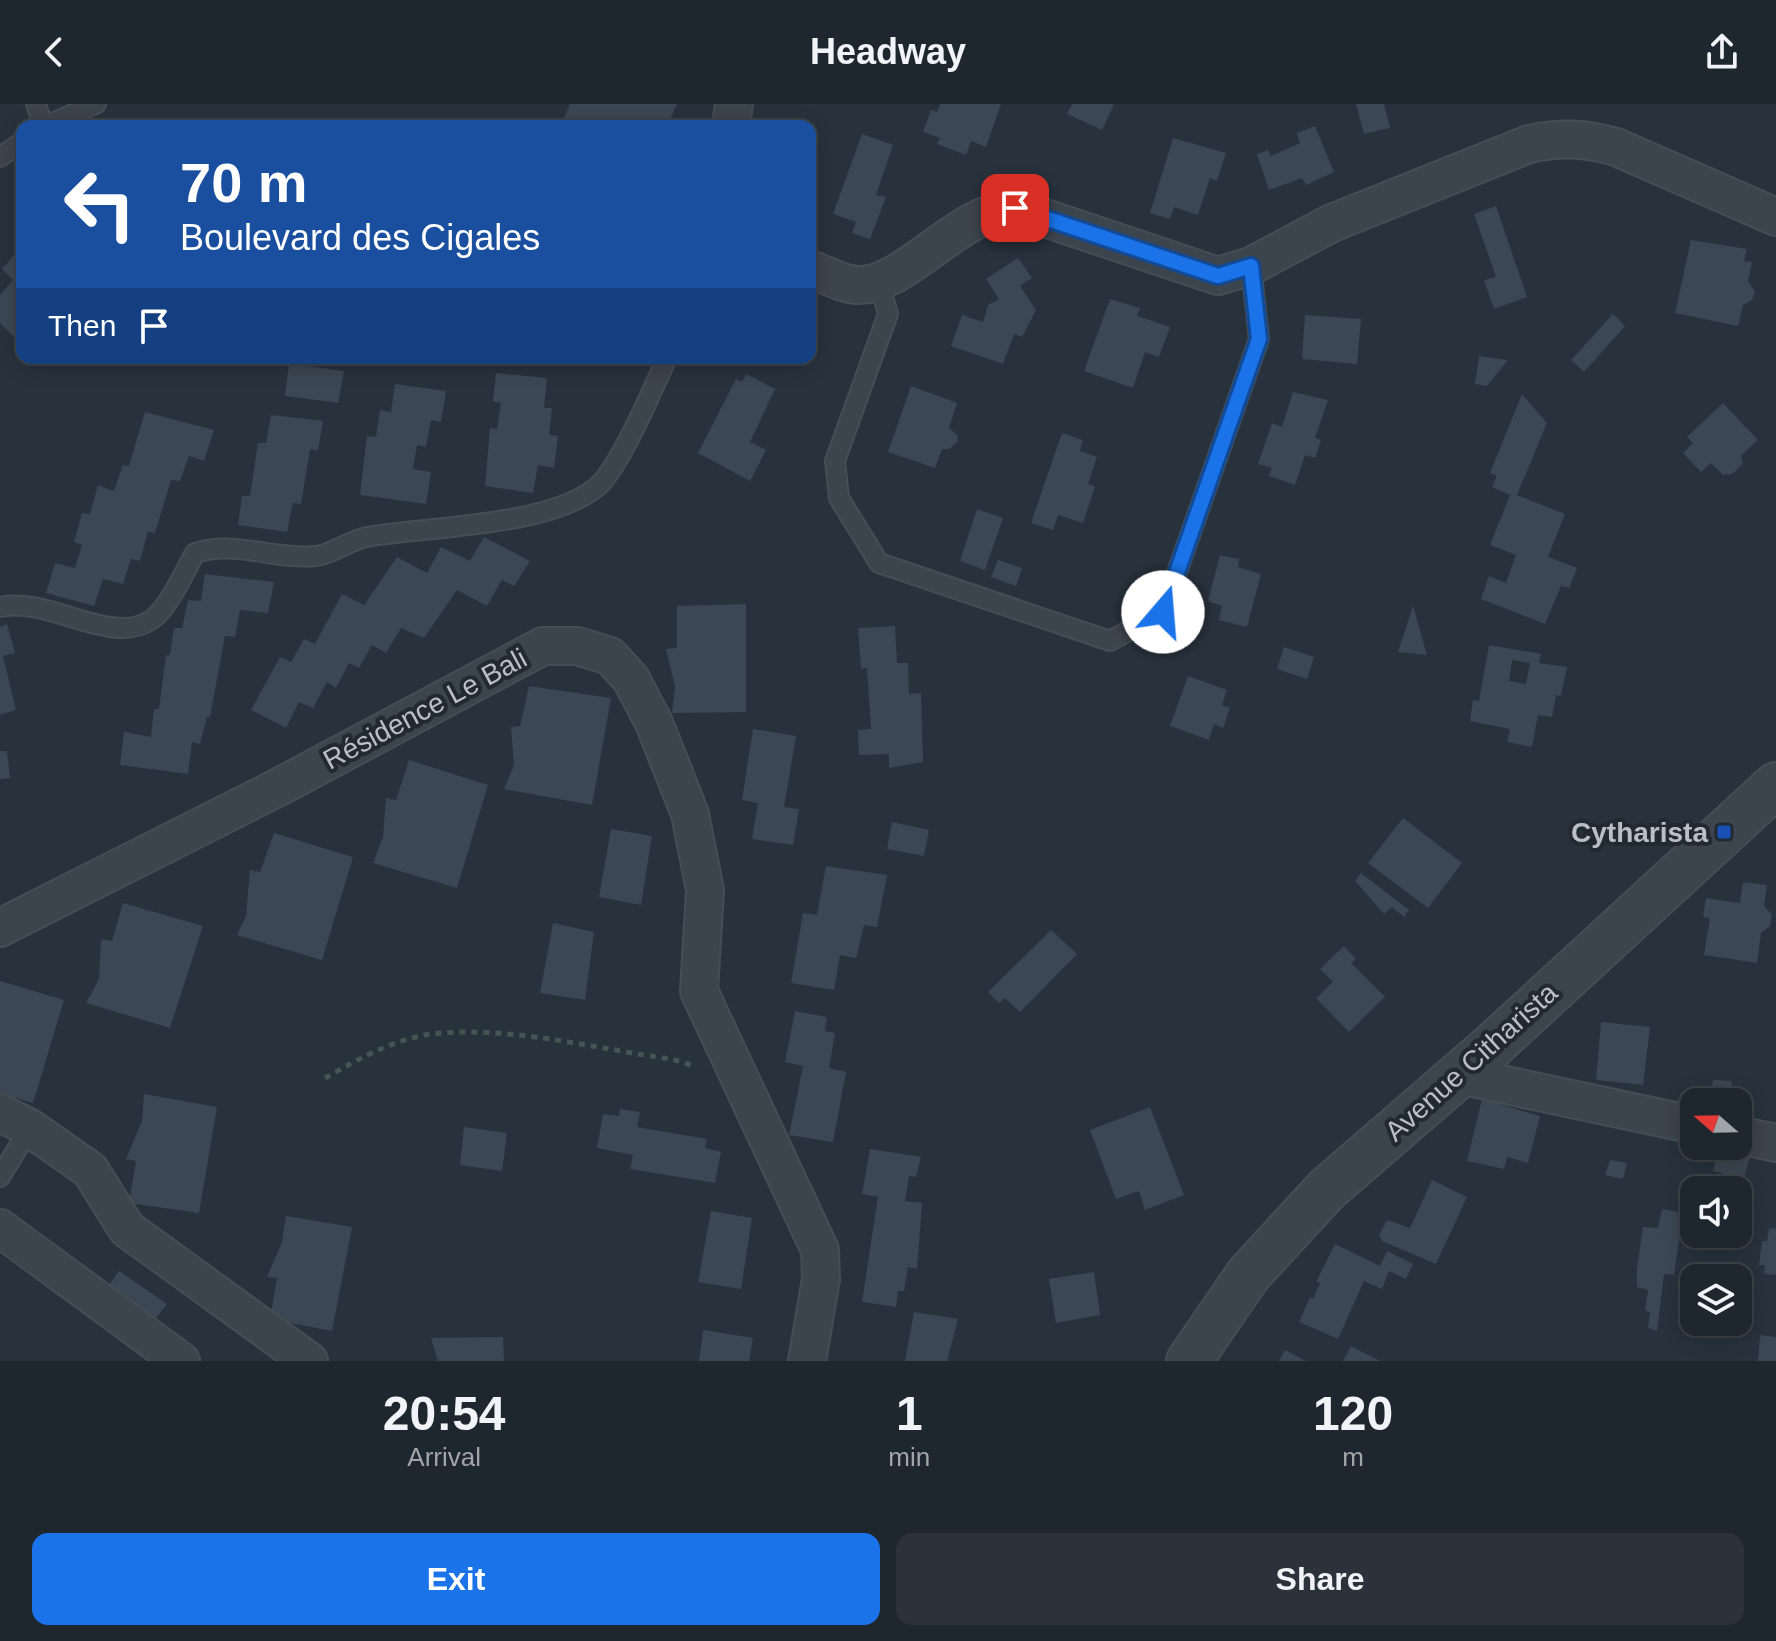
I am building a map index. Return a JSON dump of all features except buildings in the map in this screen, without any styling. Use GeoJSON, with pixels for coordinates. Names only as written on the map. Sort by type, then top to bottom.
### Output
{"type":"FeatureCollection","features":[{"type":"Feature","properties":{"kind":"street"},"geometry":{"type":"LineString","coordinates":[[816,271],[856,285],[879,282],[995,209],[1015,208],[1218,276],[1251,266],[1332,223],[1529,144],[1557,138],[1590,140],[1616,147],[1776,217]]}},
{"type":"Feature","properties":{"kind":"street","name":"Résidence Le Bali"},"geometry":{"type":"LineString","coordinates":[[0,928],[277,788],[543,646],[577,646],[610,656],[631,679],[654,723],[690,814],[705,890],[699,991],[820,1250],[821,1279],[807,1361]]}},
{"type":"Feature","properties":{"kind":"street","name":"Avenue Citharista"},"geometry":{"type":"LineString","coordinates":[[1189,1361],[1248,1275],[1293,1223],[1776,785]]}},
{"type":"Feature","properties":{"kind":"street"},"geometry":{"type":"LineString","coordinates":[[1459,1075],[1680,1122]]}},
{"type":"Feature","properties":{"kind":"street"},"geometry":{"type":"LineString","coordinates":[[15,1120],[90,1170],[127,1229],[309,1361]]}},
{"type":"Feature","properties":{"kind":"street"},"geometry":{"type":"LineString","coordinates":[[1752,1138],[1776,1143]]}},
{"type":"Feature","properties":{"kind":"street"},"geometry":{"type":"LineString","coordinates":[[0,1228],[173,1359]]}},
{"type":"Feature","properties":{"kind":"lane"},"geometry":{"type":"LineString","coordinates":[[58,120],[96,104]]}},
{"type":"Feature","properties":{"kind":"lane"},"geometry":{"type":"LineString","coordinates":[[879,282],[888,314],[835,461],[839,498],[879,563],[1110,641],[1163,612],[1259,339],[1251,266]]}},
{"type":"Feature","properties":{"kind":"lane"},"geometry":{"type":"LineString","coordinates":[[0,607],[18,603],[38,605],[113,630],[150,621],[176,588],[195,553],[213,547],[317,556],[364,538],[549,511],[584,497],[603,481],[645,406],[664,364]]}},
{"type":"Feature","properties":{"kind":"lane"},"geometry":{"type":"LineString","coordinates":[[0,1177],[15,1120]]}},
{"type":"Feature","properties":{"kind":"path"},"geometry":{"type":"LineString","coordinates":[[325,1078],[381,1047],[432,1034],[494,1034],[671,1059],[738,1078]]}},
{"type":"Feature","properties":{"kind":"place","name":"Cytharista"},"geometry":{"type":"Point","coordinates":[1724,832]}},
{"type":"Feature","properties":{"kind":"route"},"geometry":{"type":"LineString","coordinates":[[1015,208],[1218,276],[1251,266],[1259,339],[1163,612]]}}]}
